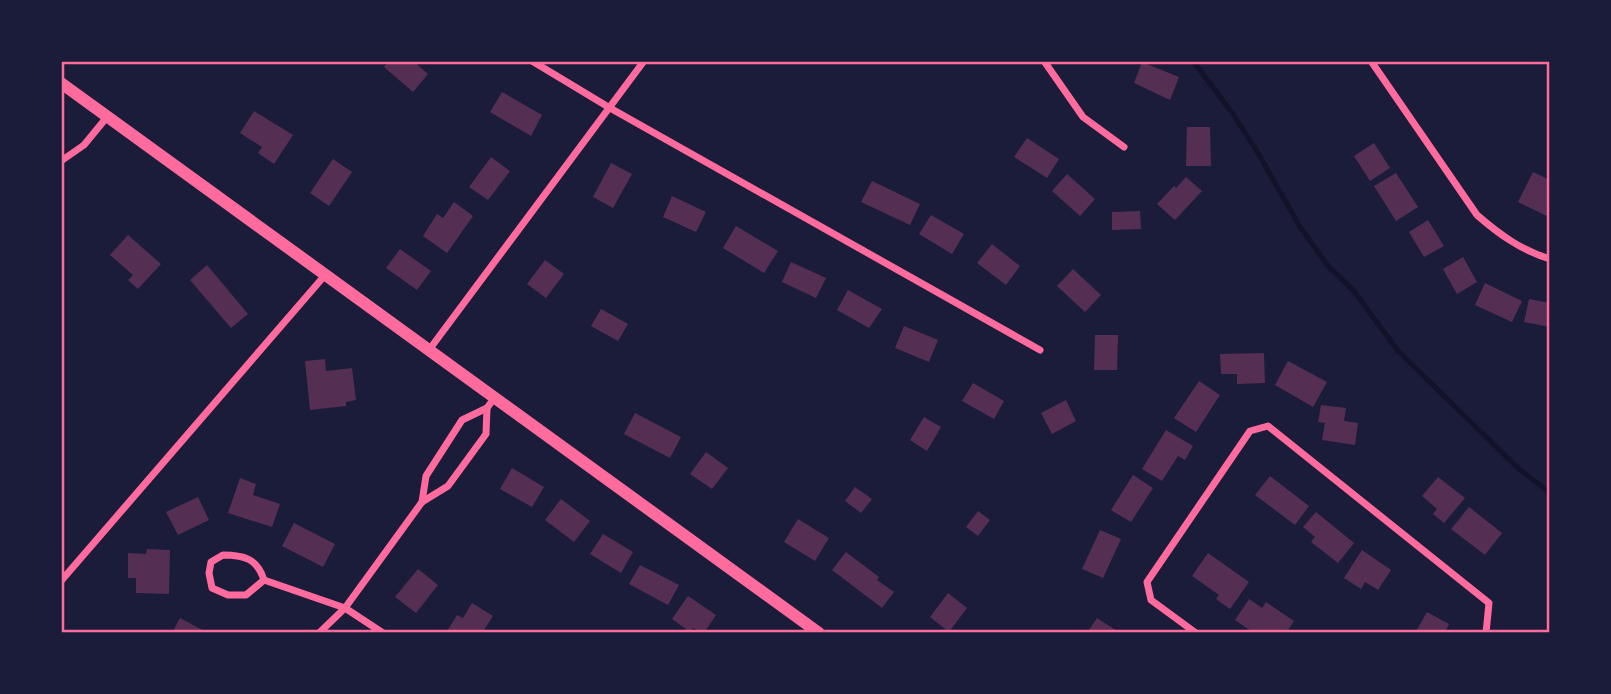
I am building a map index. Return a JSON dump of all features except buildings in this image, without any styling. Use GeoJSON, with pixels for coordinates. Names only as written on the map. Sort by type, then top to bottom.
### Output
{"type":"FeatureCollection","features":[{"type":"Feature","properties":{"kind":"main road"},"geometry":{"type":"LineString","coordinates":[[61,83],[429,350],[491,402],[819,633]]}},
{"type":"Feature","properties":{"kind":"street"},"geometry":{"type":"LineString","coordinates":[[532,61],[610,108],[1040,349]]}},
{"type":"Feature","properties":{"kind":"street"},"geometry":{"type":"LineString","coordinates":[[429,350],[644,61]]}},
{"type":"Feature","properties":{"kind":"street"},"geometry":{"type":"LineString","coordinates":[[1044,61],[1083,117],[1124,147]]}},
{"type":"Feature","properties":{"kind":"street"},"geometry":{"type":"LineString","coordinates":[[1371,61],[1477,215],[1501,235],[1529,252],[1550,259]]}},
{"type":"Feature","properties":{"kind":"street"},"geometry":{"type":"LineString","coordinates":[[61,161],[84,145],[107,117]]}},
{"type":"Feature","properties":{"kind":"street"},"geometry":{"type":"LineString","coordinates":[[61,581],[326,274]]}},
{"type":"Feature","properties":{"kind":"street"},"geometry":{"type":"LineString","coordinates":[[319,633],[345,608],[422,502],[447,486],[486,434],[491,402]]}},
{"type":"Feature","properties":{"kind":"street"},"geometry":{"type":"LineString","coordinates":[[422,502],[426,476],[461,420],[491,402]]}},
{"type":"Feature","properties":{"kind":"street"},"geometry":{"type":"LineString","coordinates":[[1196,633],[1151,600],[1147,582],[1250,431],[1268,426],[1489,603],[1486,633]]}},
{"type":"Feature","properties":{"kind":"street"},"geometry":{"type":"LineString","coordinates":[[223,555],[242,555],[261,569],[264,580],[246,595],[228,595],[212,588],[209,573],[211,562],[223,555]]}},
{"type":"Feature","properties":{"kind":"street"},"geometry":{"type":"LineString","coordinates":[[264,580],[345,608],[383,633]]}},
{"type":"Feature","properties":{"kind":"waterway"},"geometry":{"type":"LineString","coordinates":[[1193,61],[1233,114],[1300,227],[1328,266],[1353,290],[1398,351],[1518,468],[1550,493]]}}]}
